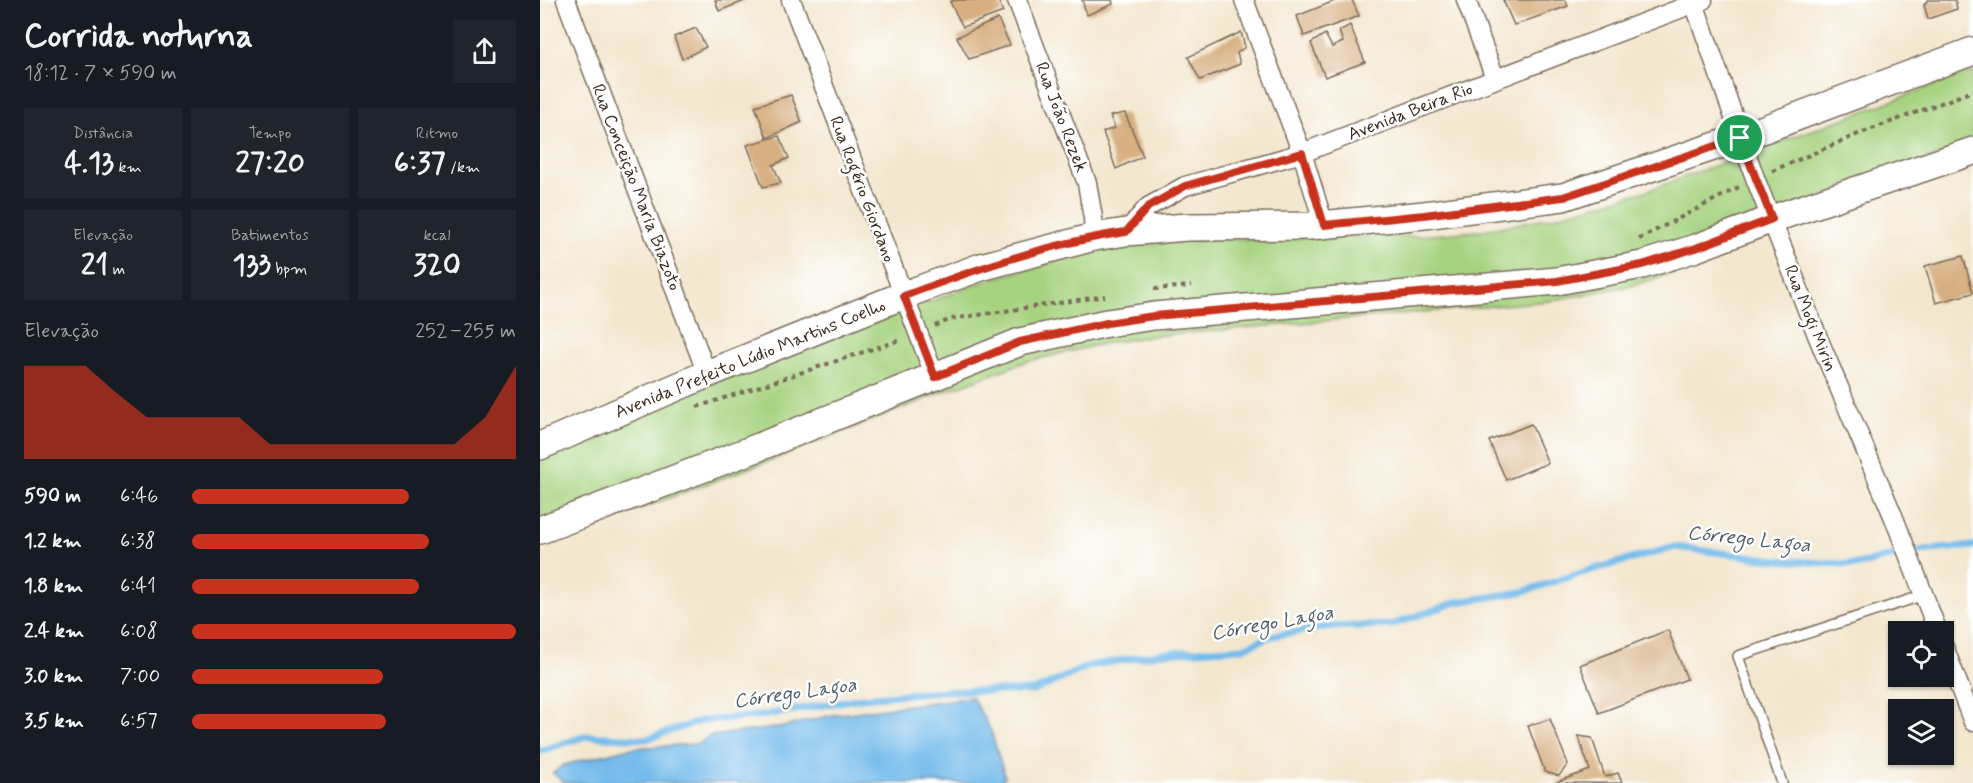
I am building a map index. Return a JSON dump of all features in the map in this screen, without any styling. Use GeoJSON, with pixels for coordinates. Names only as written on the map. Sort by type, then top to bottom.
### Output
{"type":"FeatureCollection","features":[{"type":"Feature","properties":{"kind":"main road","name":"Avenida Prefeito Lúdio Martins Coelho"},"geometry":{"type":"LineString","coordinates":[[540,446],[707,374],[981,267],[1094,237],[1126,232],[1187,227],[1324,225],[1563,197],[1740,138],[1973,51]]}},
{"type":"Feature","properties":{"kind":"main road"},"geometry":{"type":"LineString","coordinates":[[540,530],[754,449],[1020,342],[1107,323],[1154,316],[1557,281],[1642,265],[1973,151]]}},
{"type":"Feature","properties":{"kind":"street","name":"Rua Conceição Maria Biazoto"},"geometry":{"type":"LineString","coordinates":[[566,0],[707,374]]}},
{"type":"Feature","properties":{"kind":"street","name":"Rua Rogério Giordano"},"geometry":{"type":"LineString","coordinates":[[791,0],[935,377]]}},
{"type":"Feature","properties":{"kind":"street","name":"Rua João Rezek"},"geometry":{"type":"LineString","coordinates":[[1017,0],[1088,183],[1094,237]]}},
{"type":"Feature","properties":{"kind":"street"},"geometry":{"type":"LineString","coordinates":[[1244,0],[1302,153],[1324,225]]}},
{"type":"Feature","properties":{"kind":"street"},"geometry":{"type":"LineString","coordinates":[[1466,0],[1495,78]]}},
{"type":"Feature","properties":{"kind":"street","name":"Avenida Beira Rio"},"geometry":{"type":"LineString","coordinates":[[1126,232],[1148,207],[1185,186],[1302,153],[1697,1]]}},
{"type":"Feature","properties":{"kind":"street","name":"Rua Mogi Mirin"},"geometry":{"type":"LineString","coordinates":[[1697,1],[1740,138],[1819,340],[1894,518],[1934,621]]}},
{"type":"Feature","properties":{"kind":"street"},"geometry":{"type":"LineString","coordinates":[[1954,673],[1973,722]]}},
{"type":"Feature","properties":{"kind":"lane"},"geometry":{"type":"LineString","coordinates":[[1782,783],[1738,656],[1921,588]]}},
{"type":"Feature","properties":{"kind":"green space"},"geometry":{"type":"Polygon","coordinates":[[[1973,71],[1973,143],[1776,214],[1688,268],[1634,285],[1549,301],[1153,336],[1106,343],[1025,362],[540,546],[540,453],[721,380],[985,281],[1094,251],[1184,240],[1418,236],[1478,231],[1557,216],[1649,190],[1973,71]]]}},
{"type":"Feature","properties":{"kind":"water"},"geometry":{"type":"Polygon","coordinates":[[[972,697],[991,731],[1005,777],[998,783],[565,783],[553,773],[564,765],[630,748],[698,744],[709,736],[783,727],[832,715],[972,697]]]}},
{"type":"Feature","properties":{"kind":"building"},"geometry":{"type":"Polygon","coordinates":[[[715,0],[747,0],[719,11],[715,0]]]}},
{"type":"Feature","properties":{"kind":"building"},"geometry":{"type":"Polygon","coordinates":[[[998,0],[1003,12],[963,27],[950,2],[998,0]]]}},
{"type":"Feature","properties":{"kind":"building"},"geometry":{"type":"Polygon","coordinates":[[[1082,0],[1112,0],[1113,4],[1087,15],[1082,0]]]}},
{"type":"Feature","properties":{"kind":"building"},"geometry":{"type":"Polygon","coordinates":[[[1337,0],[1352,0],[1359,16],[1304,36],[1297,16],[1337,0]]]}},
{"type":"Feature","properties":{"kind":"building"},"geometry":{"type":"Polygon","coordinates":[[[1503,0],[1565,0],[1568,6],[1514,25],[1503,0]]]}},
{"type":"Feature","properties":{"kind":"building"},"geometry":{"type":"Polygon","coordinates":[[[1928,0],[1955,0],[1957,9],[1928,19],[1924,5],[1928,0]]]}},
{"type":"Feature","properties":{"kind":"building"},"geometry":{"type":"Polygon","coordinates":[[[998,19],[1010,45],[969,59],[957,37],[998,19]]]}},
{"type":"Feature","properties":{"kind":"building"},"geometry":{"type":"Polygon","coordinates":[[[1350,25],[1365,62],[1325,77],[1311,43],[1325,34],[1332,47],[1343,42],[1339,31],[1350,25]]]}},
{"type":"Feature","properties":{"kind":"building"},"geometry":{"type":"Polygon","coordinates":[[[696,28],[706,47],[682,59],[674,37],[696,28]]]}},
{"type":"Feature","properties":{"kind":"building"},"geometry":{"type":"Polygon","coordinates":[[[1241,32],[1245,47],[1237,53],[1240,64],[1200,80],[1188,57],[1241,32]]]}},
{"type":"Feature","properties":{"kind":"building"},"geometry":{"type":"Polygon","coordinates":[[[791,95],[802,122],[767,138],[755,106],[791,95]]]}},
{"type":"Feature","properties":{"kind":"building"},"geometry":{"type":"Polygon","coordinates":[[[1125,113],[1143,156],[1116,169],[1103,132],[1115,128],[1110,116],[1125,113]]]}},
{"type":"Feature","properties":{"kind":"building"},"geometry":{"type":"Polygon","coordinates":[[[779,136],[789,158],[773,165],[781,183],[763,187],[747,145],[779,136]]]}},
{"type":"Feature","properties":{"kind":"building"},"geometry":{"type":"Polygon","coordinates":[[[1963,256],[1973,293],[1936,303],[1925,266],[1963,256]]]}},
{"type":"Feature","properties":{"kind":"building"},"geometry":{"type":"Polygon","coordinates":[[[1531,424],[1548,463],[1506,480],[1489,441],[1531,424]]]}},
{"type":"Feature","properties":{"kind":"building"},"geometry":{"type":"Polygon","coordinates":[[[1668,630],[1687,679],[1599,713],[1580,665],[1668,630]]]}},
{"type":"Feature","properties":{"kind":"building"},"geometry":{"type":"Polygon","coordinates":[[[1550,719],[1568,764],[1559,776],[1545,772],[1528,726],[1550,719]]]}},
{"type":"Feature","properties":{"kind":"building"},"geometry":{"type":"Polygon","coordinates":[[[1578,736],[1592,738],[1605,777],[1618,773],[1622,783],[1554,783],[1590,770],[1578,736]]]}},
{"type":"Feature","properties":{"kind":"waterway","name":"Córrego Lagoa"},"geometry":{"type":"LineString","coordinates":[[540,751],[586,736],[647,739],[700,721],[767,715],[862,698],[943,691],[1034,691],[1089,666],[1163,653],[1243,648],[1271,636],[1325,627],[1391,625],[1457,602],[1522,592],[1675,547],[1778,560],[1858,565],[1907,552],[1973,546]]}},
{"type":"Feature","properties":{"kind":"route"},"geometry":{"type":"LineString","coordinates":[[1740,138],[1772,219],[1696,248],[1642,265],[1557,281],[1154,316],[1107,323],[1020,342],[935,377],[904,296],[981,267],[1094,237],[1126,232],[1148,207],[1185,186],[1302,153],[1324,225],[1563,197],[1740,138]]}}]}
